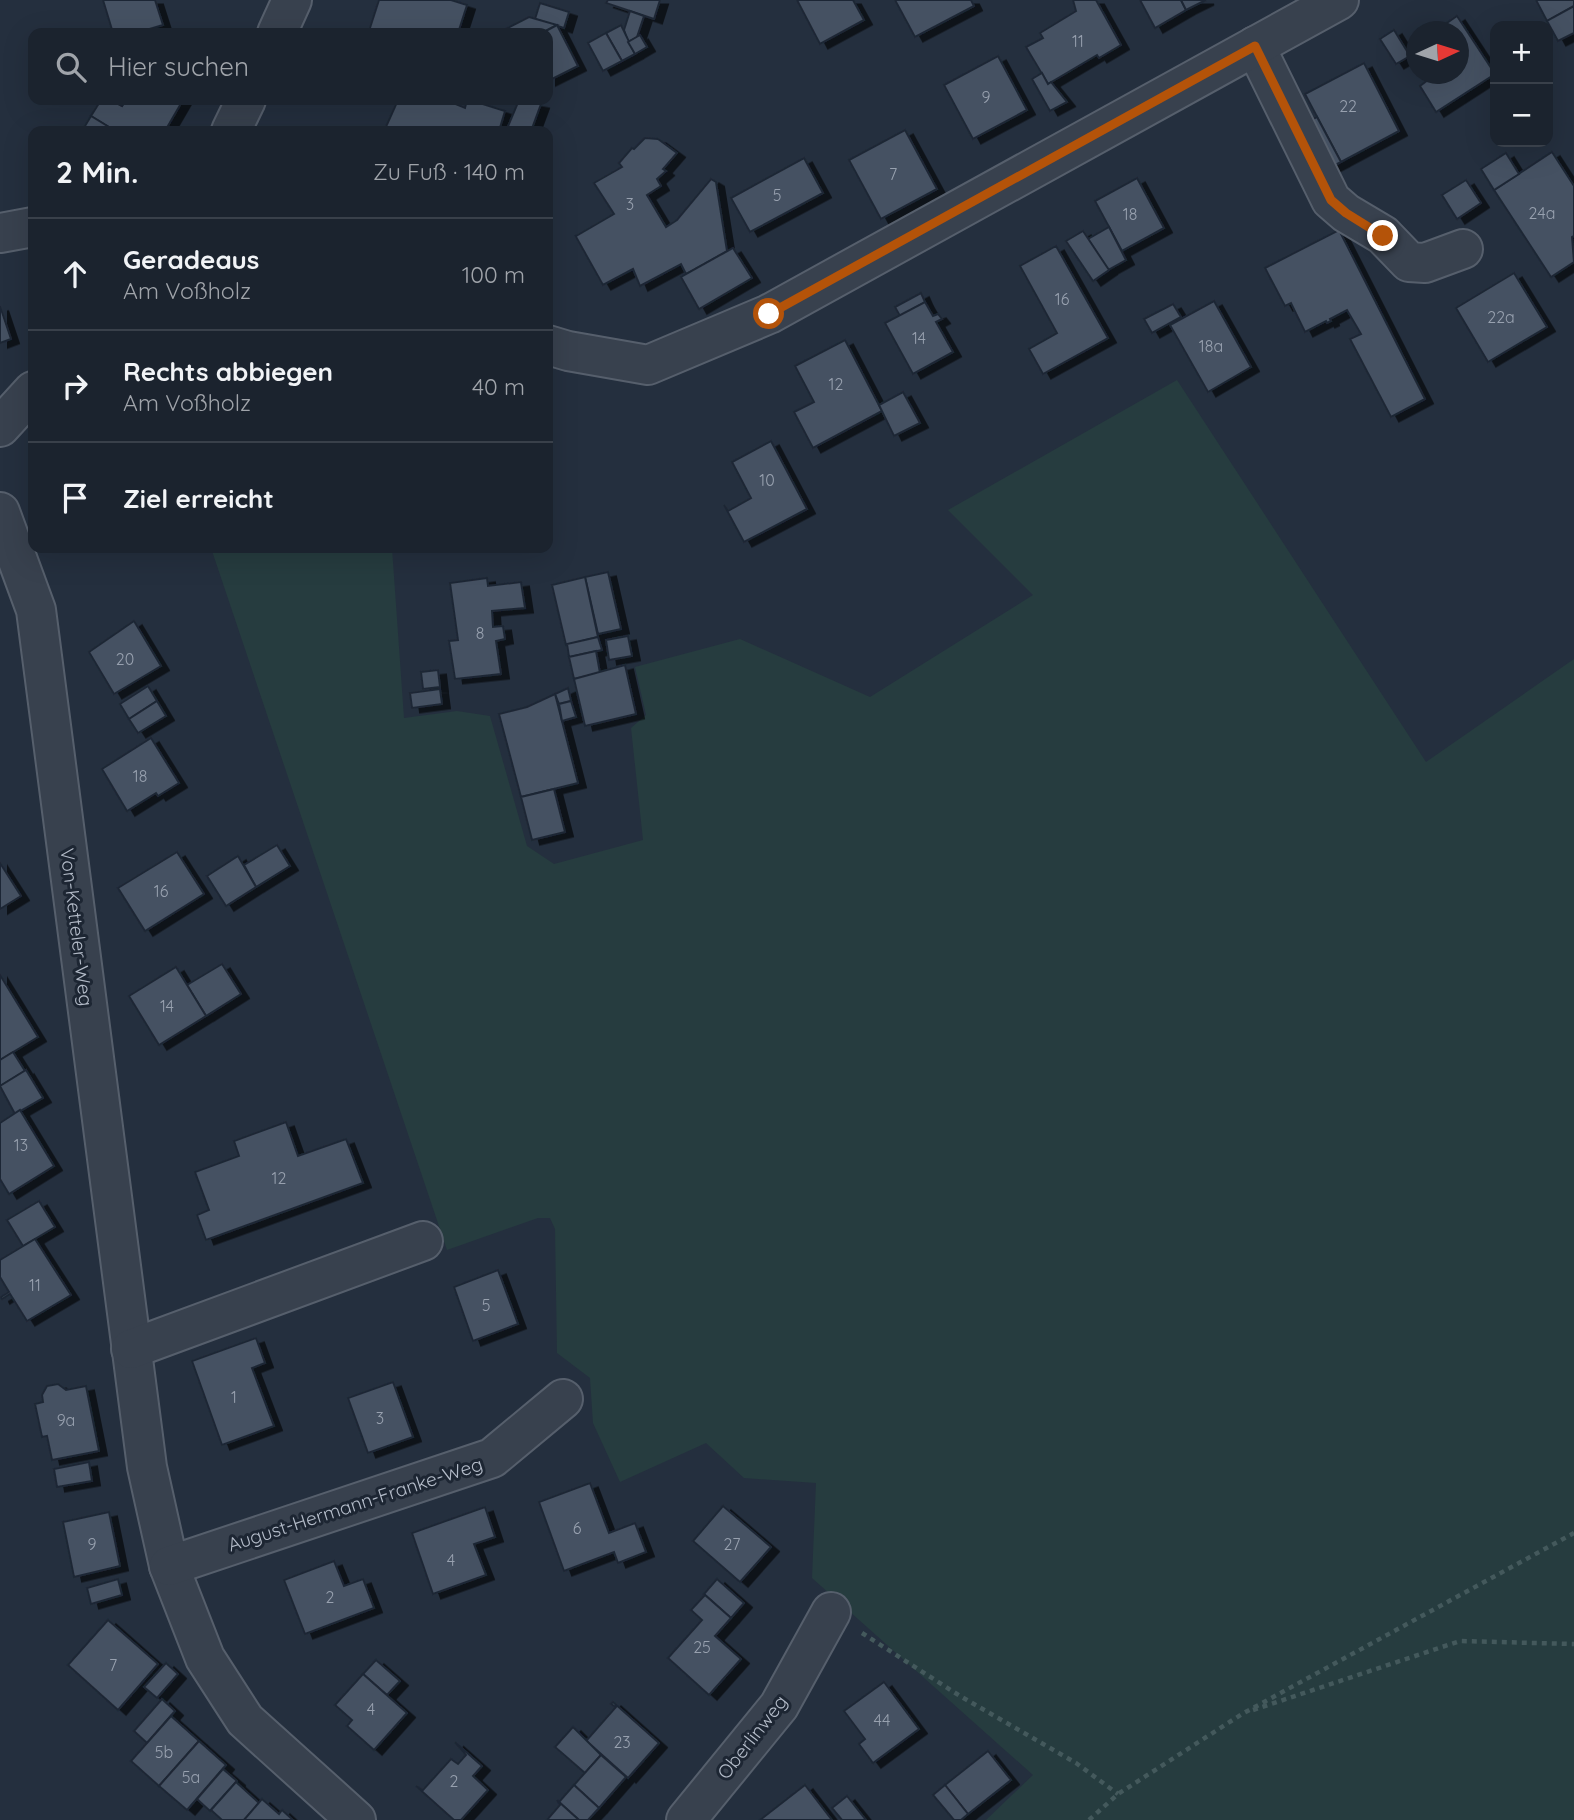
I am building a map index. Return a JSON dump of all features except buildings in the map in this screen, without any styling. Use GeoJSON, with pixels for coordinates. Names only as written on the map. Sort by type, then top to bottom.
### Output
{"type":"FeatureCollection","features":[{"type":"Feature","properties":{"kind":"street"},"geometry":{"type":"LineString","coordinates":[[279,28],[292,0]]}},
{"type":"Feature","properties":{"kind":"street"},"geometry":{"type":"LineString","coordinates":[[553,346],[648,365],[769,314],[1339,0]]}},
{"type":"Feature","properties":{"kind":"street"},"geometry":{"type":"LineString","coordinates":[[1255,46],[1331,200],[1346,213],[1383,236],[1409,262],[1425,263],[1462,249]]}},
{"type":"Feature","properties":{"kind":"street"},"geometry":{"type":"LineString","coordinates":[[233,126],[244,105]]}},
{"type":"Feature","properties":{"kind":"street"},"geometry":{"type":"LineString","coordinates":[[0,427],[28,396]]}},
{"type":"Feature","properties":{"kind":"street","name":"Von-Ketteler-Weg"},"geometry":{"type":"LineString","coordinates":[[0,512],[36,610],[147,1467],[169,1566],[205,1658],[245,1720],[356,1820]]}},
{"type":"Feature","properties":{"kind":"street"},"geometry":{"type":"LineString","coordinates":[[131,1349],[424,1241]]}},
{"type":"Feature","properties":{"kind":"street","name":"August-Hermann-Franke-Weg"},"geometry":{"type":"LineString","coordinates":[[169,1566],[492,1458],[563,1398]]}},
{"type":"Feature","properties":{"kind":"street","name":"Oberlinweg"},"geometry":{"type":"LineString","coordinates":[[686,1820],[779,1706],[831,1612]]}},
{"type":"Feature","properties":{"kind":"path"},"geometry":{"type":"LineString","coordinates":[[1089,1820],[1118,1794],[1242,1714],[1574,1533]]}},
{"type":"Feature","properties":{"kind":"path"},"geometry":{"type":"LineString","coordinates":[[831,1612],[960,1696],[1076,1763],[1118,1794]]}},
{"type":"Feature","properties":{"kind":"path"},"geometry":{"type":"LineString","coordinates":[[1242,1714],[1460,1641],[1574,1644]]}},
{"type":"Feature","properties":{"kind":"green space"},"geometry":{"type":"Polygon","coordinates":[[[1177,380],[1426,762],[1574,659],[1574,1820],[986,1820],[1033,1775],[812,1578],[816,1483],[744,1478],[706,1443],[620,1482],[593,1423],[590,1378],[557,1353],[555,1229],[550,1218],[538,1218],[447,1250],[213,553],[392,553],[404,718],[457,711],[490,716],[527,846],[554,864],[643,840],[631,728],[646,715],[635,667],[740,639],[870,697],[1033,595],[948,510],[1177,380]]]}},
{"type":"Feature","properties":{"kind":"route"},"geometry":{"type":"LineString","coordinates":[[769,314],[1255,46],[1331,200],[1346,213],[1383,236]]}}]}
